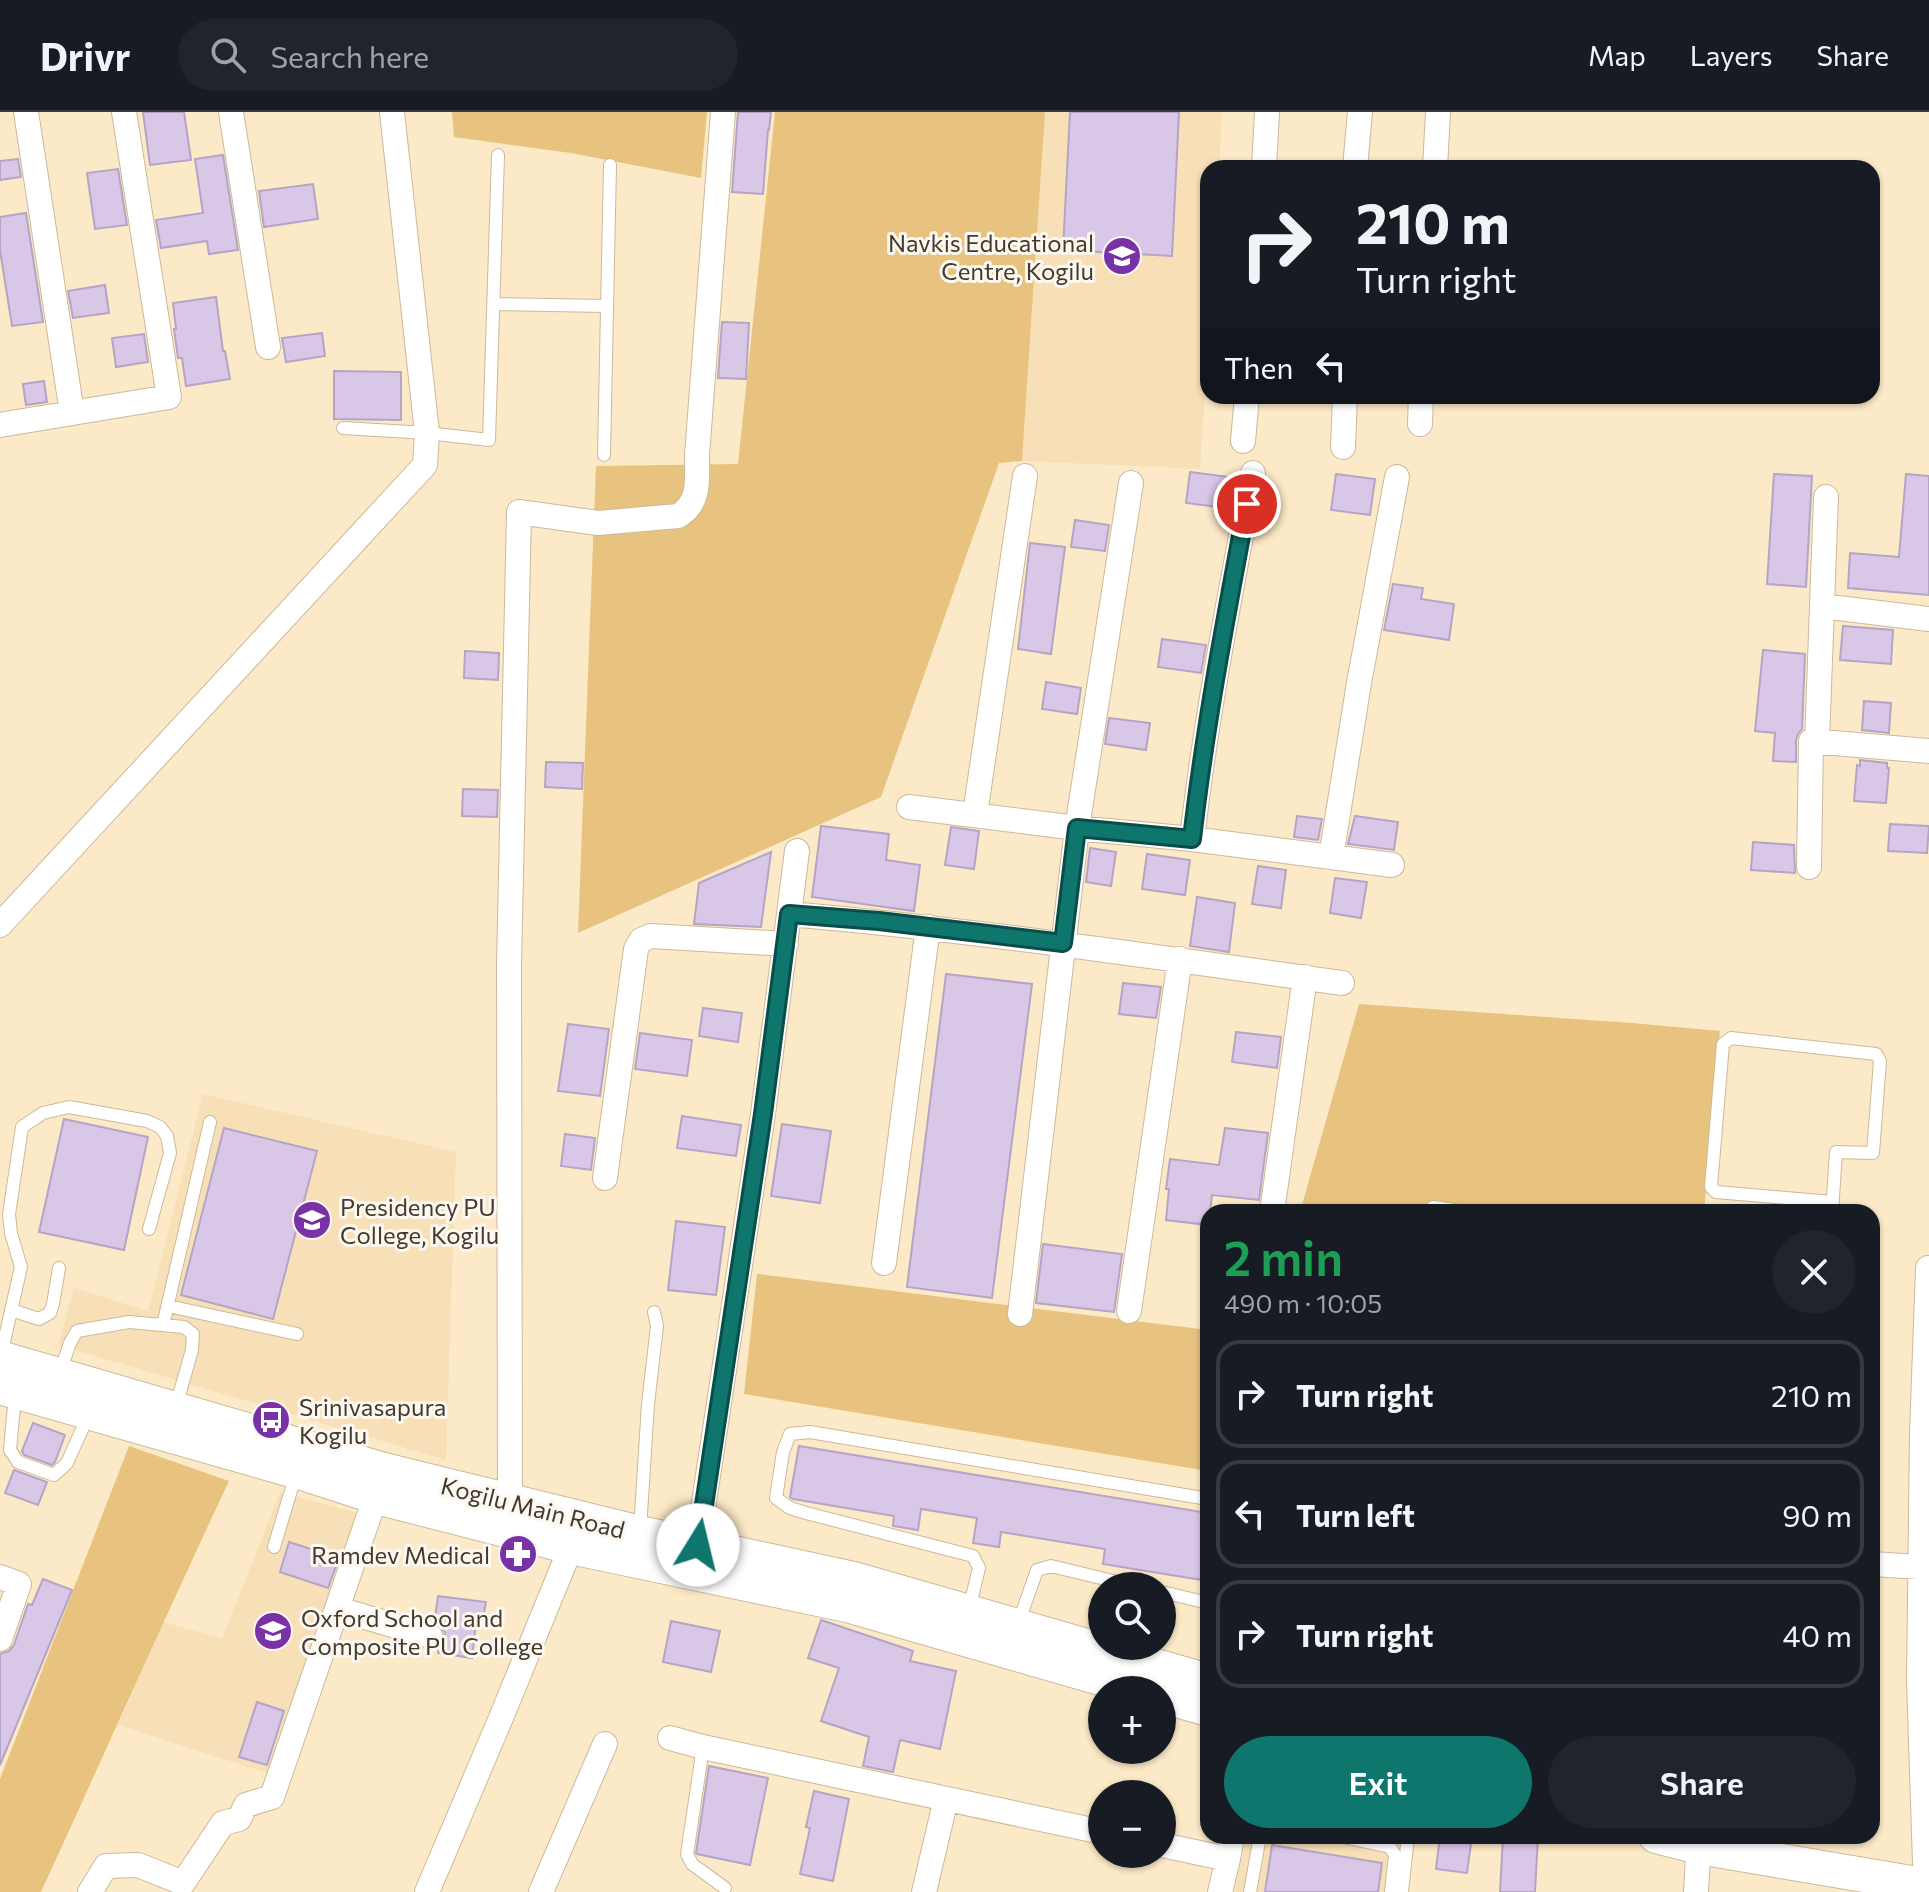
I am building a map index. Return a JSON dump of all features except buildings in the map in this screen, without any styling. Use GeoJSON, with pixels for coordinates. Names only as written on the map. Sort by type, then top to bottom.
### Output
{"type":"FeatureCollection","features":[{"type":"Feature","properties":{"kind":"main road","name":"Kogilu Main Road"},"geometry":{"type":"LineString","coordinates":[[0,1358],[175,1408],[380,1484],[571,1547],[854,1579],[1200,1679]]}},
{"type":"Feature","properties":{"kind":"main road","name":"Kogilu Main Road"},"geometry":{"type":"LineString","coordinates":[[8,1390],[297,1471],[510,1501],[640,1533],[695,1559],[1093,1676]]}},
{"type":"Feature","properties":{"kind":"main road"},"geometry":{"type":"LineString","coordinates":[[1176,1700],[1200,1707]]}},
{"type":"Feature","properties":{"kind":"main road"},"geometry":{"type":"LineString","coordinates":[[1715,1844],[1928,1871]]}},
{"type":"Feature","properties":{"kind":"main road"},"geometry":{"type":"LineString","coordinates":[[1799,1844],[1928,1871]]}},
{"type":"Feature","properties":{"kind":"street"},"geometry":{"type":"LineString","coordinates":[[26,112],[72,413]]}},
{"type":"Feature","properties":{"kind":"street"},"geometry":{"type":"LineString","coordinates":[[0,425],[169,397],[124,112]]}},
{"type":"Feature","properties":{"kind":"street"},"geometry":{"type":"LineString","coordinates":[[231,112],[268,347]]}},
{"type":"Feature","properties":{"kind":"street"},"geometry":{"type":"LineString","coordinates":[[0,925],[425,465],[427,433],[392,112]]}},
{"type":"Feature","properties":{"kind":"street"},"geometry":{"type":"LineString","coordinates":[[510,1501],[509,965],[519,512],[598,523],[678,516],[688,511],[696,496],[723,112]]}},
{"type":"Feature","properties":{"kind":"street"},"geometry":{"type":"LineString","coordinates":[[1264,160],[1267,112]]}},
{"type":"Feature","properties":{"kind":"street"},"geometry":{"type":"LineString","coordinates":[[1356,160],[1360,112]]}},
{"type":"Feature","properties":{"kind":"street"},"geometry":{"type":"LineString","coordinates":[[1435,160],[1438,112]]}},
{"type":"Feature","properties":{"kind":"street"},"geometry":{"type":"LineString","coordinates":[[1243,441],[1246,404]]}},
{"type":"Feature","properties":{"kind":"street"},"geometry":{"type":"LineString","coordinates":[[1343,447],[1345,404]]}},
{"type":"Feature","properties":{"kind":"street"},"geometry":{"type":"LineString","coordinates":[[1420,424],[1421,404]]}},
{"type":"Feature","properties":{"kind":"street"},"geometry":{"type":"LineString","coordinates":[[1192,839],[1212,691],[1253,473]]}},
{"type":"Feature","properties":{"kind":"street"},"geometry":{"type":"LineString","coordinates":[[975,814],[1025,476]]}},
{"type":"Feature","properties":{"kind":"street"},"geometry":{"type":"LineString","coordinates":[[1331,857],[1397,477]]}},
{"type":"Feature","properties":{"kind":"street"},"geometry":{"type":"LineString","coordinates":[[1020,1314],[1077,828],[1131,483]]}},
{"type":"Feature","properties":{"kind":"street"},"geometry":{"type":"LineString","coordinates":[[1817,742],[1826,497]]}},
{"type":"Feature","properties":{"kind":"street"},"geometry":{"type":"LineString","coordinates":[[1822,606],[1929,619]]}},
{"type":"Feature","properties":{"kind":"street"},"geometry":{"type":"LineString","coordinates":[[1809,867],[1811,741],[1929,751]]}},
{"type":"Feature","properties":{"kind":"street"},"geometry":{"type":"LineString","coordinates":[[909,807],[1392,865]]}},
{"type":"Feature","properties":{"kind":"street"},"geometry":{"type":"LineString","coordinates":[[695,1559],[763,1114],[797,851]]}},
{"type":"Feature","properties":{"kind":"street"},"geometry":{"type":"LineString","coordinates":[[789,914],[1063,943],[1342,983]]}},
{"type":"Feature","properties":{"kind":"street"},"geometry":{"type":"LineString","coordinates":[[884,1263],[928,927]]}},
{"type":"Feature","properties":{"kind":"street"},"geometry":{"type":"LineString","coordinates":[[605,1178],[636,949],[641,940],[651,936],[786,944]]}},
{"type":"Feature","properties":{"kind":"street"},"geometry":{"type":"LineString","coordinates":[[1129,1311],[1180,959]]}},
{"type":"Feature","properties":{"kind":"street"},"geometry":{"type":"LineString","coordinates":[[1273,1204],[1305,977]]}},
{"type":"Feature","properties":{"kind":"street"},"geometry":{"type":"LineString","coordinates":[[1928,1268],[1919,1680],[1928,1871]]}},
{"type":"Feature","properties":{"kind":"street"},"geometry":{"type":"LineString","coordinates":[[90,1892],[106,1866],[138,1865],[183,1883],[223,1823],[239,1819],[246,1805],[272,1797],[380,1484]]}},
{"type":"Feature","properties":{"kind":"street"},"geometry":{"type":"LineString","coordinates":[[427,1892],[571,1547]]}},
{"type":"Feature","properties":{"kind":"street"},"geometry":{"type":"LineString","coordinates":[[1880,1564],[1920,1567]]}},
{"type":"Feature","properties":{"kind":"street"},"geometry":{"type":"LineString","coordinates":[[0,1577],[19,1584],[0,1639]]}},
{"type":"Feature","properties":{"kind":"street"},"geometry":{"type":"LineString","coordinates":[[338,1609],[430,1636]]}},
{"type":"Feature","properties":{"kind":"street"},"geometry":{"type":"LineString","coordinates":[[670,1738],[1088,1829]]}},
{"type":"Feature","properties":{"kind":"street"},"geometry":{"type":"LineString","coordinates":[[541,1892],[605,1744]]}},
{"type":"Feature","properties":{"kind":"street"},"geometry":{"type":"LineString","coordinates":[[924,1892],[946,1799]]}},
{"type":"Feature","properties":{"kind":"street"},"geometry":{"type":"LineString","coordinates":[[1696,1892],[1699,1844]]}},
{"type":"Feature","properties":{"kind":"street"},"geometry":{"type":"LineString","coordinates":[[1176,1846],[1230,1848],[1220,1892]]}},
{"type":"Feature","properties":{"kind":"lane"},"geometry":{"type":"LineString","coordinates":[[343,428],[489,440],[498,155]]}},
{"type":"Feature","properties":{"kind":"lane"},"geometry":{"type":"LineString","coordinates":[[604,455],[610,165]]}},
{"type":"Feature","properties":{"kind":"lane"},"geometry":{"type":"LineString","coordinates":[[494,304],[606,306]]}},
{"type":"Feature","properties":{"kind":"lane"},"geometry":{"type":"LineString","coordinates":[[1809,1204],[1716,1192],[1711,1187],[1723,1044],[1731,1038],[1876,1054],[1880,1061],[1873,1153],[1836,1152],[1832,1204]]}},
{"type":"Feature","properties":{"kind":"lane"},"geometry":{"type":"LineString","coordinates":[[0,1358],[21,1267],[9,1214],[22,1127],[43,1113],[69,1107],[147,1121],[160,1127],[167,1136],[170,1153],[149,1229]]}},
{"type":"Feature","properties":{"kind":"lane"},"geometry":{"type":"LineString","coordinates":[[163,1325],[210,1122]]}},
{"type":"Feature","properties":{"kind":"lane"},"geometry":{"type":"LineString","coordinates":[[11,1310],[39,1319],[50,1313],[59,1268]]}},
{"type":"Feature","properties":{"kind":"lane"},"geometry":{"type":"LineString","coordinates":[[168,1306],[297,1334]]}},
{"type":"Feature","properties":{"kind":"lane"},"geometry":{"type":"LineString","coordinates":[[640,1533],[648,1404],[657,1326],[654,1312]]}},
{"type":"Feature","properties":{"kind":"lane"},"geometry":{"type":"LineString","coordinates":[[59,1375],[77,1331],[129,1322],[184,1327],[193,1334],[192,1350],[175,1408]]}},
{"type":"Feature","properties":{"kind":"lane"},"geometry":{"type":"LineString","coordinates":[[8,1390],[10,1450],[18,1462],[54,1475],[67,1463],[89,1413]]}},
{"type":"Feature","properties":{"kind":"lane"},"geometry":{"type":"LineString","coordinates":[[969,1612],[979,1568],[973,1556],[806,1513],[790,1508],[776,1498],[783,1452],[790,1434],[810,1432],[1200,1498]]}},
{"type":"Feature","properties":{"kind":"lane"},"geometry":{"type":"LineString","coordinates":[[274,1547],[297,1471]]}},
{"type":"Feature","properties":{"kind":"lane"},"geometry":{"type":"LineString","coordinates":[[1017,1626],[1037,1570],[1051,1566],[1088,1575]]}},
{"type":"Feature","properties":{"kind":"lane"},"geometry":{"type":"LineString","coordinates":[[1176,1595],[1200,1601]]}},
{"type":"Feature","properties":{"kind":"lane"},"geometry":{"type":"LineString","coordinates":[[703,1747],[687,1854],[692,1864],[725,1888]]}},
{"type":"Feature","properties":{"kind":"lane"},"geometry":{"type":"LineString","coordinates":[[1250,1892],[1259,1844]]}},
{"type":"Feature","properties":{"kind":"lane"},"geometry":{"type":"LineString","coordinates":[[1376,1844],[1390,1847],[1395,1855],[1391,1892]]}},
{"type":"Feature","properties":{"kind":"lane"},"geometry":{"type":"LineString","coordinates":[[1402,1892],[1407,1844]]}},
{"type":"Feature","properties":{"kind":"shaded area"},"geometry":{"type":"Polygon","coordinates":[[[452,112],[707,112],[701,178],[571,153],[454,137],[452,112]]]}},
{"type":"Feature","properties":{"kind":"shaded area"},"geometry":{"type":"Polygon","coordinates":[[[775,112],[1045,112],[1022,461],[999,463],[881,797],[578,933],[596,466],[738,464],[775,112]]]}},
{"type":"Feature","properties":{"kind":"shaded area","name":"Navkis Educational Centre, Kogilu"},"geometry":{"type":"Polygon","coordinates":[[[1045,112],[1222,112],[1219,160],[1200,160],[1200,404],[1204,404],[1200,469],[1022,461],[1045,112]]]}},
{"type":"Feature","properties":{"kind":"shaded area"},"geometry":{"type":"Polygon","coordinates":[[[1359,1004],[1720,1031],[1705,1204],[1302,1204],[1359,1004]]]}},
{"type":"Feature","properties":{"kind":"shaded area","name":"Presidency PU College, Kogilu"},"geometry":{"type":"Polygon","coordinates":[[[203,1094],[456,1152],[446,1460],[58,1345],[74,1288],[148,1311],[203,1094]]]}},
{"type":"Feature","properties":{"kind":"shaded area"},"geometry":{"type":"Polygon","coordinates":[[[757,1274],[1200,1329],[1200,1470],[744,1394],[757,1274]]]}},
{"type":"Feature","properties":{"kind":"shaded area"},"geometry":{"type":"Polygon","coordinates":[[[129,1446],[229,1481],[41,1892],[0,1892],[0,1779],[129,1446]]]}},
{"type":"Feature","properties":{"kind":"shaded area","name":"Oxford School and Composite PU College"},"geometry":{"type":"Polygon","coordinates":[[[280,1492],[360,1514],[273,1775],[118,1725],[163,1622],[222,1638],[280,1492]]]}},
{"type":"Feature","properties":{"kind":"shaded area"},"geometry":{"type":"Polygon","coordinates":[[[1244,1844],[1408,1844],[1401,1892],[1235,1892],[1244,1844]]]}},
{"type":"Feature","properties":{"kind":"place","name":"Navkis Educational Centre, Kogilu"},"geometry":{"type":"Point","coordinates":[1122,256]}},
{"type":"Feature","properties":{"kind":"place","name":"Presidency PU College, Kogilu"},"geometry":{"type":"Point","coordinates":[312,1220]}},
{"type":"Feature","properties":{"kind":"place","name":"Srinivasapura Kogilu"},"geometry":{"type":"Point","coordinates":[271,1420]}},
{"type":"Feature","properties":{"kind":"place","name":"Ramdev Medical"},"geometry":{"type":"Point","coordinates":[518,1554]}},
{"type":"Feature","properties":{"kind":"place","name":"Oxford School and Composite PU College"},"geometry":{"type":"Point","coordinates":[273,1631]}},
{"type":"Feature","properties":{"kind":"route"},"geometry":{"type":"LineString","coordinates":[[698,1545],[763,1114],[789,914],[879,921],[1063,943],[1077,828],[1192,839],[1212,691],[1247,504]]}}]}
